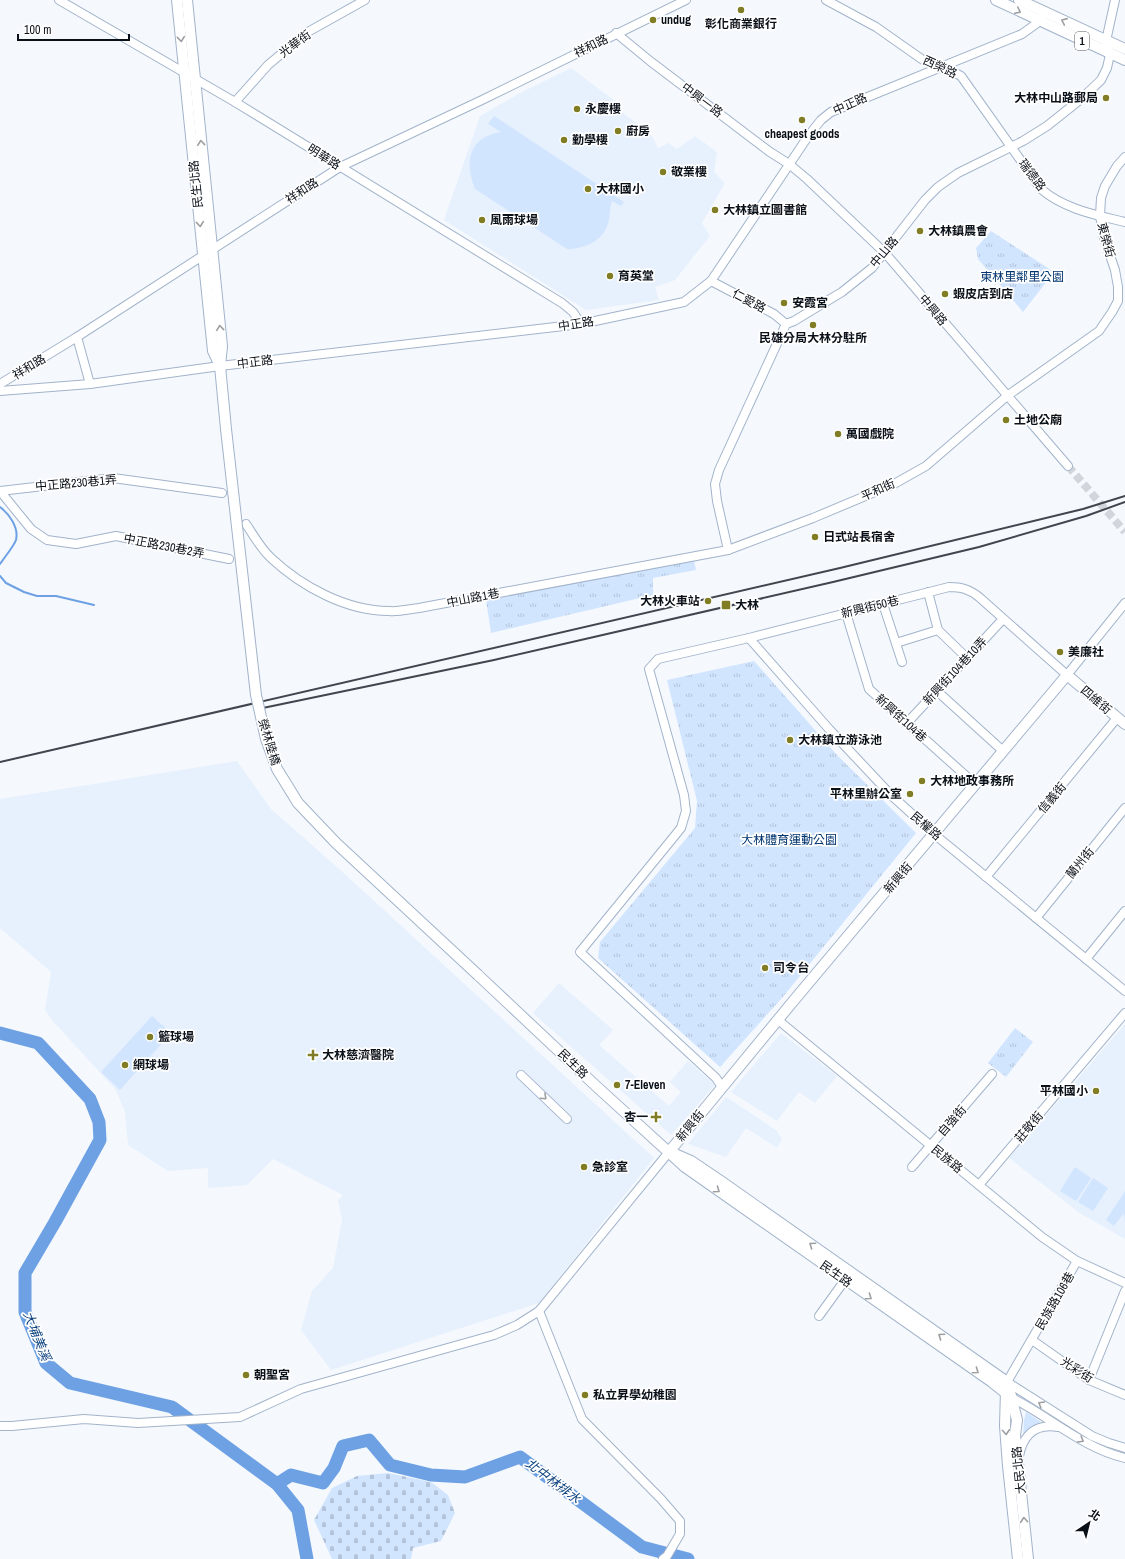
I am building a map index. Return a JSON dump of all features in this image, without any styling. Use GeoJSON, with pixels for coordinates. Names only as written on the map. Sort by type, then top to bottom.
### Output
{"type":"FeatureCollection","features":[{"type":"Feature","properties":{"kind":"main road","name":"民生北路"},"geometry":{"type":"LineString","coordinates":[[177,0],[213,351],[220,366]]}},
{"type":"Feature","properties":{"kind":"main road","name":"民生北路"},"geometry":{"type":"LineString","coordinates":[[187,0],[222,346],[220,366],[226,429]]}},
{"type":"Feature","properties":{"kind":"main road","name":"1"},"geometry":{"type":"LineString","coordinates":[[996,0],[1106,40],[1125,49]]}},
{"type":"Feature","properties":{"kind":"main road","name":"1"},"geometry":{"type":"LineString","coordinates":[[1019,0],[1042,17],[1110,54],[1125,60]]}},
{"type":"Feature","properties":{"kind":"main road","name":"榮林陸橋"},"geometry":{"type":"LineString","coordinates":[[226,429],[256,695],[266,739],[277,769],[298,803],[336,843],[478,975]]}},
{"type":"Feature","properties":{"kind":"main road","name":"四維街"},"geometry":{"type":"LineString","coordinates":[[1067,675],[1121,721]]}},
{"type":"Feature","properties":{"kind":"main road","name":"新興街"},"geometry":{"type":"LineString","coordinates":[[669,1152],[1067,675]]}},
{"type":"Feature","properties":{"kind":"main road","name":"民生路"},"geometry":{"type":"LineString","coordinates":[[478,975],[685,1167],[992,1382],[1011,1393]]}},
{"type":"Feature","properties":{"kind":"main road","name":"民生路"},"geometry":{"type":"LineString","coordinates":[[669,1152],[691,1161],[722,1182],[1007,1382]]}},
{"type":"Feature","properties":{"kind":"main road"},"geometry":{"type":"LineString","coordinates":[[1007,1382],[1011,1393]]}},
{"type":"Feature","properties":{"kind":"main road","name":"大民北路"},"geometry":{"type":"LineString","coordinates":[[1011,1393],[1017,1420],[1016,1435],[1018,1461],[1028,1559]]}},
{"type":"Feature","properties":{"kind":"main road","name":"大民北路"},"geometry":{"type":"LineString","coordinates":[[1011,1393],[1005,1426],[1018,1559]]}},
{"type":"Feature","properties":{"kind":"street","name":"明華路"},"geometry":{"type":"LineString","coordinates":[[59,0],[235,102],[562,304],[573,312],[581,324]]}},
{"type":"Feature","properties":{"kind":"street","name":"光華街"},"geometry":{"type":"LineString","coordinates":[[235,102],[268,65],[301,38],[365,0]]}},
{"type":"Feature","properties":{"kind":"street","name":"祥和路"},"geometry":{"type":"LineString","coordinates":[[0,384],[77,337],[340,167],[468,107],[616,33],[686,0]]}},
{"type":"Feature","properties":{"kind":"street","name":"西榮路"},"geometry":{"type":"LineString","coordinates":[[826,0],[876,26],[924,60],[942,66],[961,76],[1012,146]]}},
{"type":"Feature","properties":{"kind":"street"},"geometry":{"type":"LineString","coordinates":[[1110,54],[1106,40],[1115,0]]}},
{"type":"Feature","properties":{"kind":"street","name":"中正路"},"geometry":{"type":"LineString","coordinates":[[0,391],[90,384],[220,366],[581,324],[684,302],[711,281],[813,130],[821,120],[831,112],[1022,34],[1042,17]]}},
{"type":"Feature","properties":{"kind":"street","name":"中興一路"},"geometry":{"type":"LineString","coordinates":[[616,33],[650,61],[770,152],[789,164]]}},
{"type":"Feature","properties":{"kind":"street","name":"中山路"},"geometry":{"type":"LineString","coordinates":[[786,324],[794,321],[842,292],[872,268],[925,200],[938,187],[958,173],[1023,141],[1047,126],[1081,99],[1101,80],[1107,68],[1110,54]]}},
{"type":"Feature","properties":{"kind":"street","name":"瑞德路"},"geometry":{"type":"LineString","coordinates":[[1012,146],[1041,189],[1052,199],[1065,205],[1125,222]]}},
{"type":"Feature","properties":{"kind":"street","name":"東榮街"},"geometry":{"type":"LineString","coordinates":[[1008,396],[1099,331],[1118,301],[1118,287],[1115,270],[1104,238],[1100,216],[1101,198],[1105,186],[1117,166],[1125,157]]}},
{"type":"Feature","properties":{"kind":"street","name":"中興路"},"geometry":{"type":"LineString","coordinates":[[789,164],[885,253],[1068,466]]}},
{"type":"Feature","properties":{"kind":"street","name":"仁愛路"},"geometry":{"type":"LineString","coordinates":[[711,281],[774,314],[786,324]]}},
{"type":"Feature","properties":{"kind":"street"},"geometry":{"type":"LineString","coordinates":[[728,550],[717,501],[715,484],[722,463],[786,324]]}},
{"type":"Feature","properties":{"kind":"street"},"geometry":{"type":"LineString","coordinates":[[77,337],[90,384]]}},
{"type":"Feature","properties":{"kind":"street","name":"平和街"},"geometry":{"type":"LineString","coordinates":[[728,550],[813,518],[894,484],[926,466],[1008,396]]}},
{"type":"Feature","properties":{"kind":"street","name":"中正路230巷1弄"},"geometry":{"type":"LineString","coordinates":[[0,491],[113,478],[222,493]]}},
{"type":"Feature","properties":{"kind":"street","name":"中正路230巷2弄"},"geometry":{"type":"LineString","coordinates":[[0,491],[31,529],[47,540],[76,544],[116,536],[229,559]]}},
{"type":"Feature","properties":{"kind":"street","name":"中山路1巷"},"geometry":{"type":"LineString","coordinates":[[246,524],[257,541],[271,558],[304,583],[331,599],[358,607],[389,612],[419,608],[728,550]]}},
{"type":"Feature","properties":{"kind":"street","name":"新興街50巷"},"geometry":{"type":"LineString","coordinates":[[722,1087],[716,1078],[580,952],[682,828],[686,811],[684,795],[649,669],[658,659],[749,638],[948,587],[959,587],[969,590],[1067,675]]}},
{"type":"Feature","properties":{"kind":"street"},"geometry":{"type":"LineString","coordinates":[[928,592],[938,630],[967,658]]}},
{"type":"Feature","properties":{"kind":"street","name":"新興街"},"geometry":{"type":"LineString","coordinates":[[1067,675],[1125,603]]}},
{"type":"Feature","properties":{"kind":"street"},"geometry":{"type":"LineString","coordinates":[[882,604],[902,662]]}},
{"type":"Feature","properties":{"kind":"street","name":"新興街104巷"},"geometry":{"type":"LineString","coordinates":[[846,613],[869,689],[975,784]]}},
{"type":"Feature","properties":{"kind":"street","name":"新興街104巷10弄"},"geometry":{"type":"LineString","coordinates":[[907,723],[1003,619]]}},
{"type":"Feature","properties":{"kind":"street"},"geometry":{"type":"LineString","coordinates":[[896,643],[938,630]]}},
{"type":"Feature","properties":{"kind":"street","name":"民權路"},"geometry":{"type":"LineString","coordinates":[[749,638],[829,729],[891,795],[934,834],[1125,991]]}},
{"type":"Feature","properties":{"kind":"street"},"geometry":{"type":"LineString","coordinates":[[937,691],[1003,751]]}},
{"type":"Feature","properties":{"kind":"street","name":"信義街"},"geometry":{"type":"LineString","coordinates":[[986,877],[1121,721]]}},
{"type":"Feature","properties":{"kind":"street","name":"蘭州街"},"geometry":{"type":"LineString","coordinates":[[1036,918],[1125,808]]}},
{"type":"Feature","properties":{"kind":"street"},"geometry":{"type":"LineString","coordinates":[[1086,959],[1125,911]]}},
{"type":"Feature","properties":{"kind":"street","name":"莊敬街"},"geometry":{"type":"LineString","coordinates":[[979,1185],[1125,1013]]}},
{"type":"Feature","properties":{"kind":"street","name":"民族路"},"geometry":{"type":"LineString","coordinates":[[778,1020],[1042,1237],[1077,1261],[1125,1283]]}},
{"type":"Feature","properties":{"kind":"street","name":"自強街"},"geometry":{"type":"LineString","coordinates":[[912,1167],[992,1074]]}},
{"type":"Feature","properties":{"kind":"street"},"geometry":{"type":"LineString","coordinates":[[521,1075],[567,1118]]}},
{"type":"Feature","properties":{"kind":"street"},"geometry":{"type":"LineString","coordinates":[[0,1426],[84,1419],[138,1424],[171,1420],[240,1417],[301,1389],[494,1335],[517,1326],[539,1310],[669,1152]]}},
{"type":"Feature","properties":{"kind":"street","name":"民族路106巷"},"geometry":{"type":"LineString","coordinates":[[1007,1382],[1077,1261]]}},
{"type":"Feature","properties":{"kind":"street"},"geometry":{"type":"LineString","coordinates":[[819,1316],[845,1280]]}},
{"type":"Feature","properties":{"kind":"street"},"geometry":{"type":"LineString","coordinates":[[1089,1380],[1125,1291]]}},
{"type":"Feature","properties":{"kind":"street"},"geometry":{"type":"LineString","coordinates":[[539,1310],[582,1419],[661,1499],[680,1521],[680,1534],[667,1556],[663,1559]]}},
{"type":"Feature","properties":{"kind":"street","name":"光彩街"},"geometry":{"type":"LineString","coordinates":[[1032,1340],[1089,1380],[1125,1395]]}},
{"type":"Feature","properties":{"kind":"street"},"geometry":{"type":"LineString","coordinates":[[1011,1393],[1060,1427],[1094,1447],[1125,1458]]}},
{"type":"Feature","properties":{"kind":"street","name":"民生路"},"geometry":{"type":"LineString","coordinates":[[1011,1393],[1092,1436],[1125,1448]]}},
{"type":"Feature","properties":{"kind":"street"},"geometry":{"type":"LineString","coordinates":[[1018,1461],[1020,1449],[1027,1435],[1040,1427],[1060,1427]]}},
{"type":"Feature","properties":{"kind":"shaded area","name":"大林國小"},"geometry":{"type":"Polygon","coordinates":[[[571,68],[620,105],[618,109],[652,136],[658,148],[668,143],[677,149],[695,136],[717,152],[714,172],[725,183],[702,223],[710,236],[675,280],[655,287],[659,300],[586,310],[444,220],[480,116],[520,93],[571,68]]]}},
{"type":"Feature","properties":{"kind":"shaded area","name":"大林慈濟醫院"},"geometry":{"type":"Polygon","coordinates":[[[237,761],[271,809],[348,877],[654,1158],[539,1303],[331,1370],[301,1330],[312,1291],[333,1268],[342,1220],[338,1200],[343,1195],[273,1159],[247,1185],[208,1188],[208,1168],[168,1171],[128,1145],[125,1112],[116,1090],[52,1020],[45,1010],[51,972],[0,928],[0,799],[237,761]]]}},
{"type":"Feature","properties":{"kind":"shaded area"},"geometry":{"type":"Polygon","coordinates":[[[559,983],[613,1030],[599,1045],[669,1106],[681,1092],[670,1082],[688,1061],[715,1085],[671,1135],[533,1013],[559,983]]]}},
{"type":"Feature","properties":{"kind":"shaded area","name":"平林國小"},"geometry":{"type":"Polygon","coordinates":[[[1125,1024],[1125,1239],[1081,1214],[1009,1158],[1125,1024]]]}},
{"type":"Feature","properties":{"kind":"shaded area"},"geometry":{"type":"Polygon","coordinates":[[[781,1033],[837,1076],[815,1103],[799,1092],[777,1121],[731,1092],[781,1033]]]}},
{"type":"Feature","properties":{"kind":"shaded area"},"geometry":{"type":"Polygon","coordinates":[[[726,1097],[776,1130],[782,1139],[777,1148],[746,1128],[726,1157],[688,1144],[726,1097]]]}},
{"type":"Feature","properties":{"kind":"green space"},"geometry":{"type":"Polygon","coordinates":[[[494,116],[624,202],[621,206],[612,201],[607,227],[599,238],[588,245],[574,249],[567,249],[475,189],[470,169],[472,152],[482,139],[501,132],[488,124],[494,116]]]}},
{"type":"Feature","properties":{"kind":"green space","name":"東林里鄰里公園"},"geometry":{"type":"Polygon","coordinates":[[[991,231],[1054,272],[1023,312],[978,259],[976,248],[991,231]]]}},
{"type":"Feature","properties":{"kind":"green space"},"geometry":{"type":"Polygon","coordinates":[[[694,560],[696,570],[653,578],[653,595],[491,633],[486,600],[694,560]]]}},
{"type":"Feature","properties":{"kind":"green space","name":"大林體育運動公園"},"geometry":{"type":"Polygon","coordinates":[[[754,661],[838,756],[916,833],[782,998],[720,1067],[598,958],[600,942],[695,828],[697,801],[667,680],[754,661]]]}},
{"type":"Feature","properties":{"kind":"green space"},"geometry":{"type":"Polygon","coordinates":[[[152,1016],[171,1033],[120,1090],[101,1072],[152,1016]]]}},
{"type":"Feature","properties":{"kind":"green space"},"geometry":{"type":"Polygon","coordinates":[[[1015,1028],[1033,1042],[1006,1077],[988,1063],[1015,1028]]]}},
{"type":"Feature","properties":{"kind":"green space"},"geometry":{"type":"Polygon","coordinates":[[[1075,1167],[1091,1178],[1076,1201],[1060,1191],[1075,1167]]]}},
{"type":"Feature","properties":{"kind":"green space"},"geometry":{"type":"Polygon","coordinates":[[[1093,1178],[1108,1188],[1093,1211],[1078,1202],[1093,1178]]]}},
{"type":"Feature","properties":{"kind":"green space"},"geometry":{"type":"Polygon","coordinates":[[[1125,1191],[1125,1223],[1124,1213],[1114,1226],[1106,1220],[1125,1191]]]}},
{"type":"Feature","properties":{"kind":"green space"},"geometry":{"type":"Polygon","coordinates":[[[1026,1412],[1041,1422],[1023,1435],[1024,1420],[1026,1412]]]}},
{"type":"Feature","properties":{"kind":"green space"},"geometry":{"type":"Polygon","coordinates":[[[388,1473],[431,1482],[448,1495],[455,1513],[441,1541],[413,1548],[411,1559],[332,1559],[314,1520],[332,1488],[357,1476],[388,1473]]]}},
{"type":"Feature","properties":{"kind":"waterway"},"geometry":{"type":"LineString","coordinates":[[0,507],[7,513],[12,521],[17,535],[15,543],[0,564]]}},
{"type":"Feature","properties":{"kind":"waterway"},"geometry":{"type":"LineString","coordinates":[[0,576],[6,583],[24,592],[37,596],[56,596],[94,605]]}},
{"type":"Feature","properties":{"kind":"waterway","name":"大埔美溪"},"geometry":{"type":"LineString","coordinates":[[0,1033],[38,1043],[90,1099],[99,1122],[100,1140],[25,1273],[25,1312],[46,1363],[70,1383],[172,1407],[277,1484],[298,1510],[307,1559]]}},
{"type":"Feature","properties":{"kind":"waterway","name":"北中林排水"},"geometry":{"type":"LineString","coordinates":[[277,1484],[291,1475],[323,1483],[334,1468],[343,1446],[369,1440],[390,1465],[431,1475],[465,1477],[520,1457],[642,1547],[688,1559]]}},
{"type":"Feature","properties":{"kind":"tunnel"},"geometry":{"type":"LineString","coordinates":[[1068,466],[1125,532]]}},
{"type":"Feature","properties":{"kind":"railway"},"geometry":{"type":"LineString","coordinates":[[0,762],[840,568],[1083,509],[1125,496]]}},
{"type":"Feature","properties":{"kind":"railway"},"geometry":{"type":"LineString","coordinates":[[258,709],[494,660],[833,582],[979,547],[1086,516],[1125,502]]}},
{"type":"Feature","properties":{"kind":"place","name":"彰化商業銀行"},"geometry":{"type":"Point","coordinates":[741,10]}},
{"type":"Feature","properties":{"kind":"place","name":"undug"},"geometry":{"type":"Point","coordinates":[653,20]}},
{"type":"Feature","properties":{"kind":"place","name":"大林中山路郵局"},"geometry":{"type":"Point","coordinates":[1106,98]}},
{"type":"Feature","properties":{"kind":"place","name":"永慶樓"},"geometry":{"type":"Point","coordinates":[577,109]}},
{"type":"Feature","properties":{"kind":"place","name":"cheapest goods"},"geometry":{"type":"Point","coordinates":[802,120]}},
{"type":"Feature","properties":{"kind":"place","name":"廚房"},"geometry":{"type":"Point","coordinates":[618,131]}},
{"type":"Feature","properties":{"kind":"place","name":"勤學樓"},"geometry":{"type":"Point","coordinates":[564,140]}},
{"type":"Feature","properties":{"kind":"place","name":"敬業樓"},"geometry":{"type":"Point","coordinates":[663,172]}},
{"type":"Feature","properties":{"kind":"place","name":"大林國小"},"geometry":{"type":"Point","coordinates":[588,189]}},
{"type":"Feature","properties":{"kind":"place","name":"大林鎮立圖書館"},"geometry":{"type":"Point","coordinates":[715,210]}},
{"type":"Feature","properties":{"kind":"place","name":"風雨球場"},"geometry":{"type":"Point","coordinates":[482,220]}},
{"type":"Feature","properties":{"kind":"place","name":"大林鎮農會"},"geometry":{"type":"Point","coordinates":[920,231]}},
{"type":"Feature","properties":{"kind":"place","name":"育英堂"},"geometry":{"type":"Point","coordinates":[610,276]}},
{"type":"Feature","properties":{"kind":"place","name":"蝦皮店到店"},"geometry":{"type":"Point","coordinates":[945,294]}},
{"type":"Feature","properties":{"kind":"place","name":"安霞宮"},"geometry":{"type":"Point","coordinates":[784,303]}},
{"type":"Feature","properties":{"kind":"place","name":"民雄分局大林分駐所"},"geometry":{"type":"Point","coordinates":[813,325]}},
{"type":"Feature","properties":{"kind":"place","name":"土地公廟"},"geometry":{"type":"Point","coordinates":[1006,420]}},
{"type":"Feature","properties":{"kind":"place","name":"萬國戲院"},"geometry":{"type":"Point","coordinates":[838,434]}},
{"type":"Feature","properties":{"kind":"place","name":"日式站長宿舍"},"geometry":{"type":"Point","coordinates":[815,537]}},
{"type":"Feature","properties":{"kind":"place","name":"大林火車站"},"geometry":{"type":"Point","coordinates":[708,601]}},
{"type":"Feature","properties":{"kind":"place","name":"大林"},"geometry":{"type":"Point","coordinates":[726,605]}},
{"type":"Feature","properties":{"kind":"place","name":"美廉社"},"geometry":{"type":"Point","coordinates":[1060,652]}},
{"type":"Feature","properties":{"kind":"place","name":"大林鎮立游泳池"},"geometry":{"type":"Point","coordinates":[790,740]}},
{"type":"Feature","properties":{"kind":"place","name":"大林地政事務所"},"geometry":{"type":"Point","coordinates":[922,781]}},
{"type":"Feature","properties":{"kind":"place","name":"平林里辦公室"},"geometry":{"type":"Point","coordinates":[910,794]}},
{"type":"Feature","properties":{"kind":"place","name":"司令台"},"geometry":{"type":"Point","coordinates":[765,968]}},
{"type":"Feature","properties":{"kind":"place","name":"籃球場"},"geometry":{"type":"Point","coordinates":[150,1037]}},
{"type":"Feature","properties":{"kind":"place","name":"大林慈濟醫院"},"geometry":{"type":"Point","coordinates":[313,1055]}},
{"type":"Feature","properties":{"kind":"place","name":"網球場"},"geometry":{"type":"Point","coordinates":[125,1065]}},
{"type":"Feature","properties":{"kind":"place","name":"7-Eleven"},"geometry":{"type":"Point","coordinates":[617,1085]}},
{"type":"Feature","properties":{"kind":"place","name":"平林國小"},"geometry":{"type":"Point","coordinates":[1096,1091]}},
{"type":"Feature","properties":{"kind":"place","name":"杏一"},"geometry":{"type":"Point","coordinates":[656,1117]}},
{"type":"Feature","properties":{"kind":"place","name":"急診室"},"geometry":{"type":"Point","coordinates":[584,1167]}},
{"type":"Feature","properties":{"kind":"place","name":"朝聖宮"},"geometry":{"type":"Point","coordinates":[246,1375]}},
{"type":"Feature","properties":{"kind":"place","name":"私立昇學幼稚園"},"geometry":{"type":"Point","coordinates":[585,1395]}}]}
